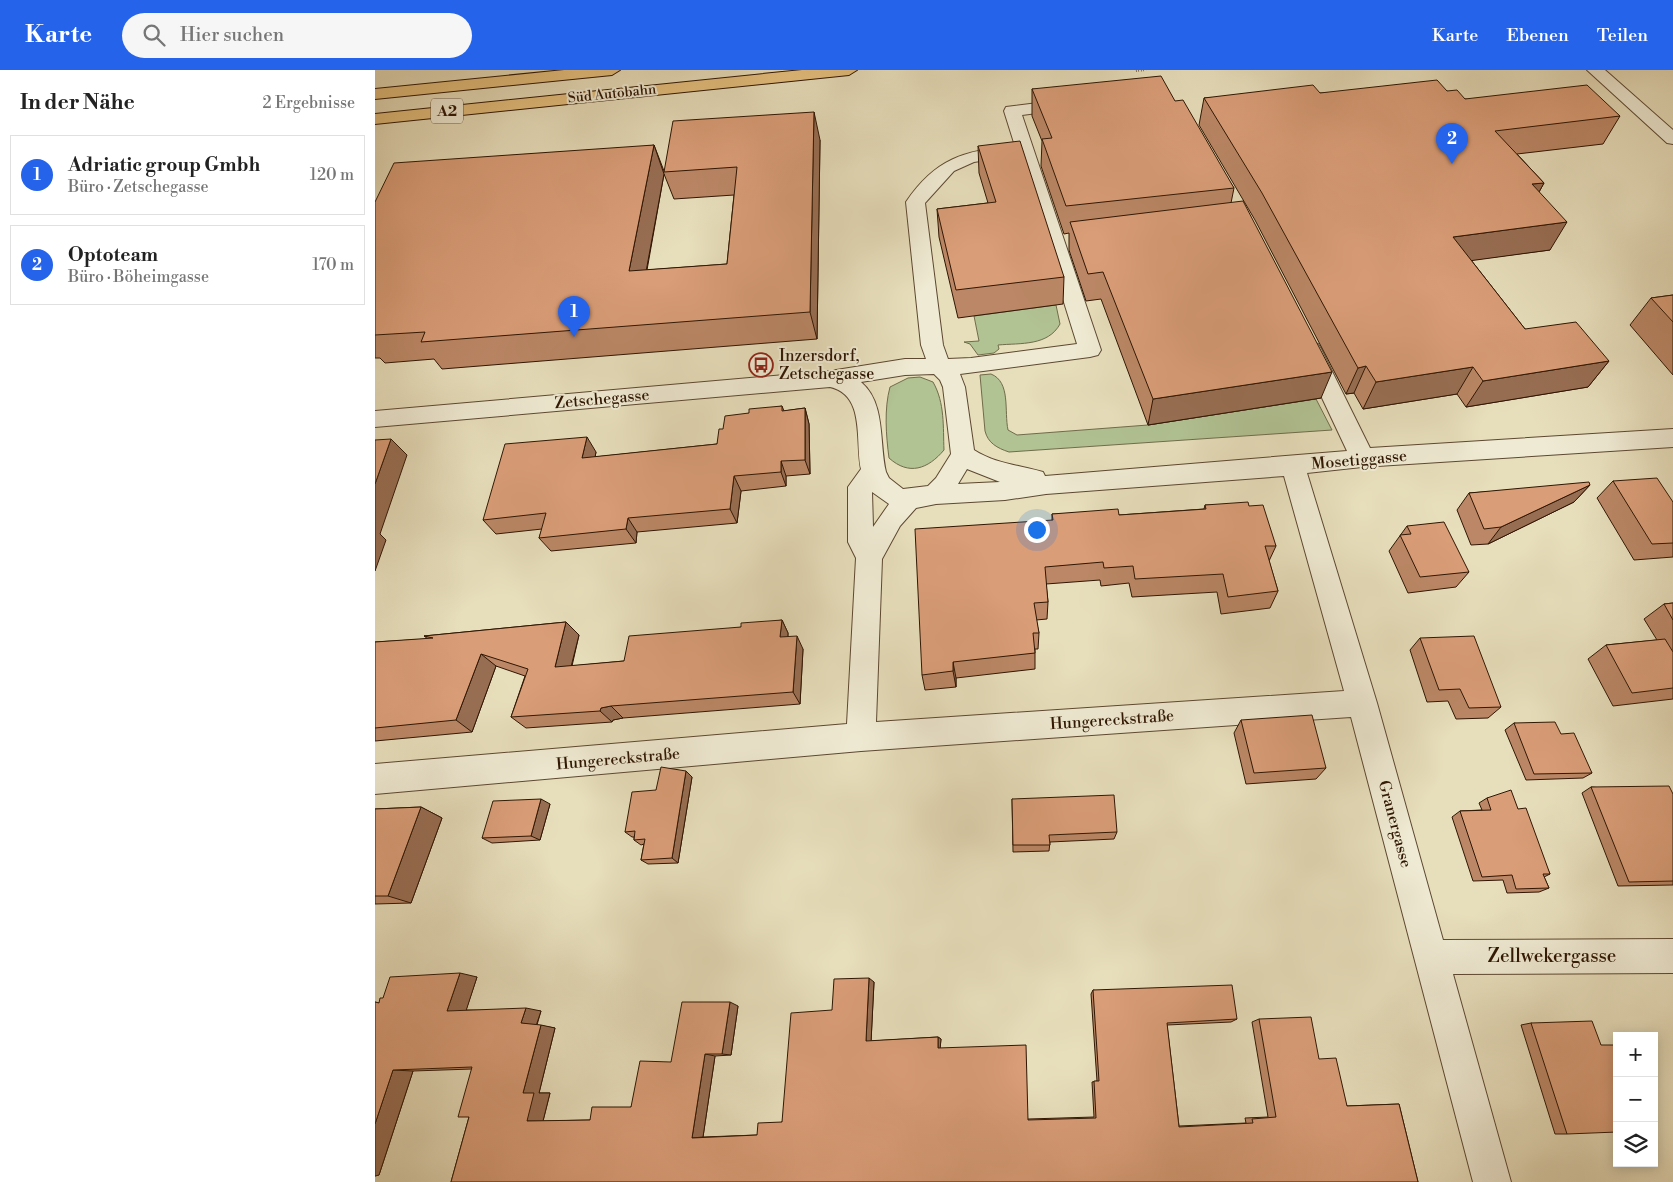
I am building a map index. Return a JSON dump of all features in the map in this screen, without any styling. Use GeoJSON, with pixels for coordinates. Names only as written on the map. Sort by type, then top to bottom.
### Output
{"type":"FeatureCollection","features":[{"type":"Feature","properties":{"kind":"highway","name":"Süd Autobahn"},"geometry":{"type":"LineString","coordinates":[[375,94],[612,70]]}},
{"type":"Feature","properties":{"kind":"highway","name":"Süd Autobahn"},"geometry":{"type":"LineString","coordinates":[[375,119],[849,70]]}},
{"type":"Feature","properties":{"kind":"street"},"geometry":{"type":"LineString","coordinates":[[1595,70],[1673,139]]}},
{"type":"Feature","properties":{"kind":"street"},"geometry":{"type":"LineString","coordinates":[[935,494],[945,485],[963,454],[954,387],[949,376],[940,367],[932,345],[915,202],[948,167],[970,157],[1025,150],[1012,111],[1091,102]]}},
{"type":"Feature","properties":{"kind":"street","name":"Zetschegasse"},"geometry":{"type":"LineString","coordinates":[[375,419],[830,379],[905,367],[979,365],[1090,350],[1065,242],[1025,150]]}},
{"type":"Feature","properties":{"kind":"street"},"geometry":{"type":"LineString","coordinates":[[1302,334],[1347,422],[1362,458]]}},
{"type":"Feature","properties":{"kind":"street","name":"Zetschegasse"},"geometry":{"type":"LineString","coordinates":[[830,379],[852,387],[859,392],[864,401],[874,471],[879,485],[895,497],[909,499],[935,494]]}},
{"type":"Feature","properties":{"kind":"street","name":"Mosetiggasse"},"geometry":{"type":"LineString","coordinates":[[935,494],[1025,490],[1046,485],[1293,466],[1362,458],[1673,438]]}},
{"type":"Feature","properties":{"kind":"street","name":"Mosetiggasse"},"geometry":{"type":"LineString","coordinates":[[963,454],[979,465],[999,474],[1037,479],[1046,485]]}},
{"type":"Feature","properties":{"kind":"street","name":"Granergasse"},"geometry":{"type":"LineString","coordinates":[[1293,466],[1362,703],[1492,1182]]}},
{"type":"Feature","properties":{"kind":"street"},"geometry":{"type":"LineString","coordinates":[[869,558],[861,542],[860,486],[874,471]]}},
{"type":"Feature","properties":{"kind":"street"},"geometry":{"type":"LineString","coordinates":[[861,737],[869,558],[891,520],[909,499]]}},
{"type":"Feature","properties":{"kind":"street","name":"Hungereckstraße"},"geometry":{"type":"LineString","coordinates":[[375,779],[861,737],[1362,703]]}},
{"type":"Feature","properties":{"kind":"street","name":"Zellwekergasse"},"geometry":{"type":"LineString","coordinates":[[1431,956],[1673,956]]}},
{"type":"Feature","properties":{"kind":"path"},"geometry":{"type":"LineString","coordinates":[[1136,71],[1146,70]]}},
{"type":"Feature","properties":{"kind":"green space"},"geometry":{"type":"Polygon","coordinates":[[[1056,305],[1060,324],[1055,331],[1041,340],[998,345],[999,349],[994,353],[978,355],[970,344],[964,342],[979,341],[974,316],[1056,305]]]}},
{"type":"Feature","properties":{"kind":"green space"},"geometry":{"type":"Polygon","coordinates":[[[991,374],[1002,383],[1008,430],[1017,435],[1148,425],[1316,399],[1332,430],[1009,452],[1001,449],[988,439],[985,431],[980,375],[991,374]]]}},
{"type":"Feature","properties":{"kind":"green space"},"geometry":{"type":"Polygon","coordinates":[[[920,377],[933,382],[940,398],[943,415],[944,450],[925,466],[911,468],[896,464],[889,458],[886,413],[890,387],[908,378],[920,377]]]}},
{"type":"Feature","properties":{"kind":"building"},"geometry":{"type":"Polygon","coordinates":[[[1161,76],[1175,101],[1183,100],[1234,188],[1066,206],[1042,139],[1052,138],[1032,89],[1161,76]]]}},
{"type":"Feature","properties":{"kind":"building"},"geometry":{"type":"Polygon","coordinates":[[[1437,80],[1447,91],[1457,90],[1465,99],[1587,85],[1620,116],[1495,131],[1544,183],[1532,184],[1567,222],[1453,237],[1525,329],[1576,322],[1609,361],[1483,381],[1473,367],[1376,382],[1366,366],[1358,368],[1262,193],[1204,98],[1313,85],[1320,93],[1437,80]]]}},
{"type":"Feature","properties":{"kind":"building"},"geometry":{"type":"Polygon","coordinates":[[[814,112],[810,312],[421,342],[425,332],[375,335],[375,202],[394,163],[654,145],[629,271],[727,264],[737,167],[664,172],[673,121],[814,112]]]}},
{"type":"Feature","properties":{"kind":"building"},"geometry":{"type":"Polygon","coordinates":[[[1020,141],[1064,277],[956,290],[937,209],[996,202],[978,146],[1020,141]]]}},
{"type":"Feature","properties":{"kind":"building"},"geometry":{"type":"Polygon","coordinates":[[[1243,201],[1332,372],[1153,399],[1103,272],[1088,274],[1070,222],[1243,201]]]}},
{"type":"Feature","properties":{"kind":"building"},"geometry":{"type":"Polygon","coordinates":[[[1673,295],[1673,322],[1651,298],[1673,295]]]}},
{"type":"Feature","properties":{"kind":"building"},"geometry":{"type":"Polygon","coordinates":[[[782,406],[782,411],[805,408],[805,460],[781,461],[781,472],[734,476],[730,509],[628,518],[626,529],[539,538],[546,513],[483,520],[505,444],[587,437],[582,458],[717,444],[719,429],[723,429],[725,416],[749,413],[749,409],[782,406]]]}},
{"type":"Feature","properties":{"kind":"building"},"geometry":{"type":"Polygon","coordinates":[[[391,439],[375,484],[375,440],[391,439]]]}},
{"type":"Feature","properties":{"kind":"building"},"geometry":{"type":"Polygon","coordinates":[[[1657,478],[1673,502],[1673,543],[1652,544],[1613,481],[1657,478]]]}},
{"type":"Feature","properties":{"kind":"building"},"geometry":{"type":"Polygon","coordinates":[[[1589,482],[1590,485],[1501,527],[1484,529],[1469,493],[1589,482]]]}},
{"type":"Feature","properties":{"kind":"building"},"geometry":{"type":"Polygon","coordinates":[[[1248,502],[1249,506],[1263,505],[1276,546],[1265,546],[1278,591],[1228,597],[1223,574],[1135,579],[1133,566],[1104,568],[1103,562],[1045,567],[1048,602],[1034,603],[1039,633],[1033,633],[1035,653],[953,662],[953,671],[922,675],[915,529],[1053,520],[1052,514],[1118,509],[1119,515],[1206,509],[1205,505],[1248,502]]]}},
{"type":"Feature","properties":{"kind":"building"},"geometry":{"type":"Polygon","coordinates":[[[1444,522],[1469,572],[1420,577],[1400,535],[1411,534],[1407,526],[1444,522]]]}},
{"type":"Feature","properties":{"kind":"building"},"geometry":{"type":"Polygon","coordinates":[[[1673,603],[1673,620],[1664,604],[1673,603]]]}},
{"type":"Feature","properties":{"kind":"building"},"geometry":{"type":"Polygon","coordinates":[[[782,620],[780,637],[797,636],[793,692],[611,706],[601,708],[600,711],[511,717],[528,669],[481,654],[456,720],[375,728],[375,642],[433,638],[424,636],[566,622],[555,667],[624,661],[629,636],[741,627],[741,623],[782,620]]]}},
{"type":"Feature","properties":{"kind":"building"},"geometry":{"type":"Polygon","coordinates":[[[1474,636],[1501,707],[1469,708],[1460,689],[1439,690],[1420,638],[1474,636]]]}},
{"type":"Feature","properties":{"kind":"building"},"geometry":{"type":"Polygon","coordinates":[[[1665,639],[1673,652],[1673,688],[1632,693],[1606,645],[1665,639]]]}},
{"type":"Feature","properties":{"kind":"building"},"geometry":{"type":"Polygon","coordinates":[[[1312,715],[1326,768],[1254,773],[1241,720],[1312,715]]]}},
{"type":"Feature","properties":{"kind":"building"},"geometry":{"type":"Polygon","coordinates":[[[1555,722],[1561,734],[1574,733],[1592,773],[1534,774],[1514,723],[1555,722]]]}},
{"type":"Feature","properties":{"kind":"building"},"geometry":{"type":"Polygon","coordinates":[[[661,767],[686,771],[672,858],[641,860],[645,839],[634,840],[635,831],[625,832],[632,792],[656,790],[661,767]]]}},
{"type":"Feature","properties":{"kind":"building"},"geometry":{"type":"Polygon","coordinates":[[[1669,786],[1673,794],[1673,881],[1629,882],[1591,787],[1669,786]]]}},
{"type":"Feature","properties":{"kind":"building"},"geometry":{"type":"Polygon","coordinates":[[[1511,790],[1518,809],[1526,808],[1550,874],[1543,874],[1549,888],[1516,889],[1512,875],[1482,877],[1460,811],[1491,810],[1487,798],[1511,790]]]}},
{"type":"Feature","properties":{"kind":"building"},"geometry":{"type":"Polygon","coordinates":[[[1114,795],[1117,832],[1049,835],[1050,845],[1013,845],[1012,799],[1114,795]]]}},
{"type":"Feature","properties":{"kind":"building"},"geometry":{"type":"Polygon","coordinates":[[[541,799],[531,836],[482,838],[493,801],[541,799]]]}},
{"type":"Feature","properties":{"kind":"building"},"geometry":{"type":"Polygon","coordinates":[[[421,807],[388,896],[375,896],[375,809],[421,807]]]}},
{"type":"Feature","properties":{"kind":"building"},"geometry":{"type":"Polygon","coordinates":[[[460,973],[447,1011],[526,1008],[521,1023],[541,1025],[523,1093],[534,1093],[527,1121],[590,1120],[592,1107],[631,1107],[640,1061],[671,1062],[682,1002],[730,1002],[722,1054],[705,1054],[692,1138],[757,1135],[758,1123],[782,1122],[791,1013],[832,1010],[834,979],[869,978],[866,1041],[938,1037],[938,1048],[1026,1045],[1028,1120],[1096,1118],[1094,1081],[1099,1081],[1093,990],[1232,985],[1237,1019],[1167,1023],[1179,1127],[1253,1123],[1252,1119],[1276,1117],[1259,1019],[1311,1017],[1319,1059],[1336,1058],[1347,1106],[1399,1104],[1418,1182],[451,1182],[469,1117],[458,1117],[472,1067],[393,1070],[375,1124],[375,1002],[379,1003],[380,998],[383,998],[390,977],[460,973]]]}},
{"type":"Feature","properties":{"kind":"building"},"geometry":{"type":"Polygon","coordinates":[[[1592,1021],[1601,1045],[1613,1045],[1613,1132],[1567,1134],[1531,1023],[1592,1021]]]}},
{"type":"Feature","properties":{"kind":"place","name":"Optoteam"},"geometry":{"type":"Point","coordinates":[1452,164]}},
{"type":"Feature","properties":{"kind":"place","name":"Adriatic group Gmbh"},"geometry":{"type":"Point","coordinates":[574,337]}},
{"type":"Feature","properties":{"kind":"place","name":"Inzersdorf, Zetschegasse"},"geometry":{"type":"Point","coordinates":[761,365]}}]}
